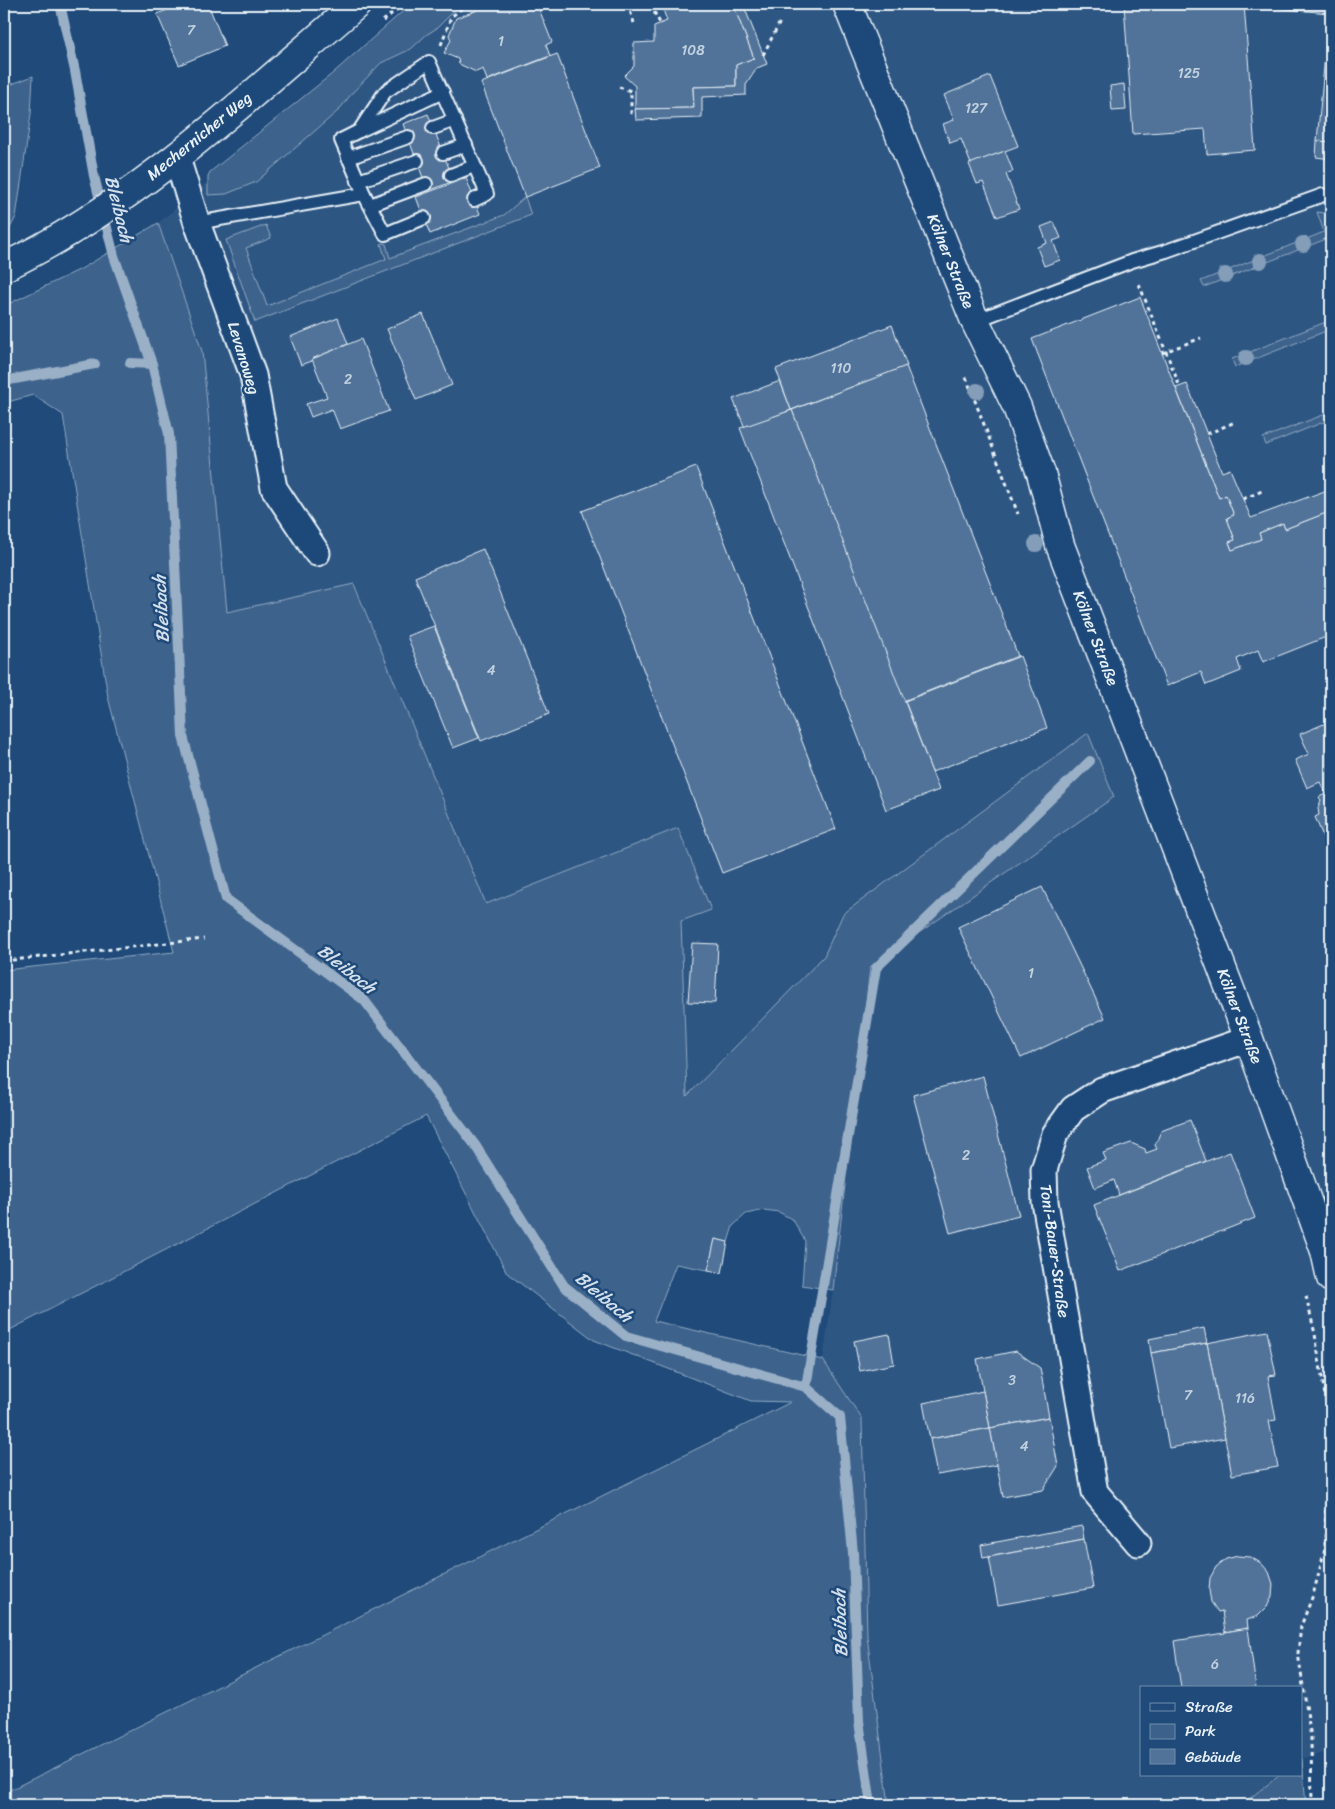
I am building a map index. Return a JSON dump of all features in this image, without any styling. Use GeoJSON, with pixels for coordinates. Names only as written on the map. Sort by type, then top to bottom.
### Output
{"type":"FeatureCollection","features":[{"type":"Feature","properties":{"kind":"street","name":"Mechernicher Weg"},"geometry":{"type":"LineString","coordinates":[[4,267],[74,228],[177,158],[357,4]]}},
{"type":"Feature","properties":{"kind":"street","name":"Kölner Straße"},"geometry":{"type":"LineString","coordinates":[[847,4],[975,321],[1017,407],[1041,473],[1060,544],[1249,1039],[1325,1252],[1331,1278]]}},
{"type":"Feature","properties":{"kind":"street","name":"Levanoweg"},"geometry":{"type":"LineString","coordinates":[[177,158],[197,223],[253,375],[274,488],[316,553]]}},
{"type":"Feature","properties":{"kind":"street","name":"Toni-Bauer-Straße"},"geometry":{"type":"LineString","coordinates":[[1138,1543],[1095,1492],[1045,1202],[1044,1170],[1055,1134],[1073,1109],[1102,1090],[1249,1039]]}},
{"type":"Feature","properties":{"kind":"lane"},"geometry":{"type":"LineString","coordinates":[[359,131],[385,92],[429,62],[487,194],[474,200]]}},
{"type":"Feature","properties":{"kind":"lane"},"geometry":{"type":"LineString","coordinates":[[424,218],[385,234],[367,200],[341,140],[442,92]]}},
{"type":"Feature","properties":{"kind":"lane"},"geometry":{"type":"LineString","coordinates":[[433,128],[455,120]]}},
{"type":"Feature","properties":{"kind":"lane"},"geometry":{"type":"LineString","coordinates":[[348,158],[408,137]]}},
{"type":"Feature","properties":{"kind":"lane"},"geometry":{"type":"LineString","coordinates":[[443,153],[466,145]]}},
{"type":"Feature","properties":{"kind":"lane"},"geometry":{"type":"LineString","coordinates":[[358,180],[417,161]]}},
{"type":"Feature","properties":{"kind":"lane"},"geometry":{"type":"LineString","coordinates":[[451,175],[474,166]]}},
{"type":"Feature","properties":{"kind":"lane"},"geometry":{"type":"LineString","coordinates":[[197,223],[367,200],[426,184]]}},
{"type":"Feature","properties":{"kind":"lane"},"geometry":{"type":"LineString","coordinates":[[975,321],[1132,261],[1166,251],[1323,194]]}},
{"type":"Feature","properties":{"kind":"path"},"geometry":{"type":"LineString","coordinates":[[429,62],[442,44],[451,16],[468,4],[473,12]]}},
{"type":"Feature","properties":{"kind":"path"},"geometry":{"type":"LineString","coordinates":[[628,4],[634,23]]}},
{"type":"Feature","properties":{"kind":"path"},"geometry":{"type":"LineString","coordinates":[[653,4],[660,24]]}},
{"type":"Feature","properties":{"kind":"path"},"geometry":{"type":"LineString","coordinates":[[763,55],[780,22]]}},
{"type":"Feature","properties":{"kind":"path"},"geometry":{"type":"LineString","coordinates":[[619,87],[631,91],[631,115]]}},
{"type":"Feature","properties":{"kind":"path"},"geometry":{"type":"LineString","coordinates":[[1137,281],[1153,325],[1180,387]]}},
{"type":"Feature","properties":{"kind":"path"},"geometry":{"type":"LineString","coordinates":[[1164,352],[1201,338]]}},
{"type":"Feature","properties":{"kind":"path"},"geometry":{"type":"LineString","coordinates":[[964,370],[1019,515]]}},
{"type":"Feature","properties":{"kind":"path"},"geometry":{"type":"LineString","coordinates":[[1207,434],[1235,422]]}},
{"type":"Feature","properties":{"kind":"path"},"geometry":{"type":"LineString","coordinates":[[1244,499],[1262,491]]}},
{"type":"Feature","properties":{"kind":"path"},"geometry":{"type":"LineString","coordinates":[[4,961],[204,939]]}},
{"type":"Feature","properties":{"kind":"path"},"geometry":{"type":"LineString","coordinates":[[1305,1290],[1315,1334],[1328,1414],[1325,1549],[1313,1595],[1301,1626],[1298,1653],[1311,1738],[1312,1805]]}},
{"type":"Feature","properties":{"kind":"path"},"geometry":{"type":"LineString","coordinates":[[1325,1549],[1330,1549]]}},
{"type":"Feature","properties":{"kind":"path"},"geometry":{"type":"LineString","coordinates":[[1298,1653],[1305,1653]]}},
{"type":"Feature","properties":{"kind":"shaded area"},"geometry":{"type":"Polygon","coordinates":[[[421,4],[1331,4],[1331,1751],[1302,1759],[1302,1686],[1140,1686],[1140,1776],[1279,1776],[1241,1805],[889,1805],[867,1636],[862,1419],[823,1360],[833,1290],[870,967],[1113,797],[1088,733],[843,914],[824,956],[687,1096],[681,921],[711,910],[678,828],[486,904],[355,585],[226,612],[202,351],[158,223],[421,4]]]}},
{"type":"Feature","properties":{"kind":"green space"},"geometry":{"type":"Polygon","coordinates":[[[411,4],[461,4],[437,28],[411,49],[381,63],[352,93],[339,110],[256,182],[226,194],[208,195],[208,176],[210,172],[333,73],[411,4]]]}},
{"type":"Feature","properties":{"kind":"green space"},"geometry":{"type":"Polygon","coordinates":[[[33,76],[31,114],[16,217],[4,239],[4,87],[33,76]]]}},
{"type":"Feature","properties":{"kind":"green space"},"geometry":{"type":"Polygon","coordinates":[[[525,197],[531,215],[255,322],[226,240],[266,225],[271,238],[246,248],[267,306],[386,259],[381,244],[383,243],[386,244],[390,258],[504,215],[525,197]]]}},
{"type":"Feature","properties":{"kind":"green space"},"geometry":{"type":"Polygon","coordinates":[[[1317,212],[1331,214],[1331,237],[1204,287],[1201,281],[1324,232],[1317,212]]]}},
{"type":"Feature","properties":{"kind":"green space"},"geometry":{"type":"Polygon","coordinates":[[[158,223],[202,351],[227,612],[354,584],[486,904],[678,828],[711,910],[681,921],[687,1096],[824,956],[843,914],[1088,733],[1114,797],[870,967],[833,1290],[802,1285],[805,1241],[793,1220],[779,1212],[764,1210],[746,1214],[733,1226],[728,1242],[715,1239],[708,1270],[676,1264],[654,1321],[823,1360],[862,1419],[867,1636],[889,1805],[4,1805],[4,1793],[791,1402],[751,1401],[594,1340],[507,1273],[426,1116],[4,1333],[4,970],[174,952],[108,697],[63,415],[33,395],[4,403],[4,306],[81,269],[158,223]]]}},
{"type":"Feature","properties":{"kind":"green space"},"geometry":{"type":"Polygon","coordinates":[[[1331,320],[1331,329],[1235,367],[1232,359],[1331,320]]]}},
{"type":"Feature","properties":{"kind":"green space"},"geometry":{"type":"Polygon","coordinates":[[[1331,412],[1331,419],[1266,445],[1263,438],[1331,412]]]}},
{"type":"Feature","properties":{"kind":"green space"},"geometry":{"type":"Polygon","coordinates":[[[1302,1759],[1306,1805],[1241,1805],[1279,1776],[1302,1776],[1302,1759]]]}},
{"type":"Feature","properties":{"kind":"building"},"geometry":{"type":"Polygon","coordinates":[[[182,4],[208,4],[225,46],[179,65],[157,14],[182,4]]]}},
{"type":"Feature","properties":{"kind":"building"},"geometry":{"type":"Polygon","coordinates":[[[476,4],[537,4],[552,42],[546,45],[550,56],[487,80],[483,69],[476,72],[459,64],[458,59],[444,53],[451,40],[449,35],[456,18],[478,10],[476,4]]]}},
{"type":"Feature","properties":{"kind":"building"},"geometry":{"type":"Polygon","coordinates":[[[661,4],[733,4],[754,58],[736,65],[736,86],[693,87],[694,108],[635,109],[635,86],[624,76],[634,66],[634,43],[654,42],[654,26],[667,21],[661,4]]]}},
{"type":"Feature","properties":{"kind":"building"},"geometry":{"type":"Polygon","coordinates":[[[733,4],[743,4],[767,64],[757,68],[746,85],[746,95],[702,97],[702,118],[636,120],[635,109],[694,108],[693,87],[736,86],[736,65],[754,58],[733,4]]]}},
{"type":"Feature","properties":{"kind":"building"},"geometry":{"type":"Polygon","coordinates":[[[1124,4],[1244,4],[1255,150],[1207,154],[1205,129],[1133,134],[1124,4]]]}},
{"type":"Feature","properties":{"kind":"building"},"geometry":{"type":"Polygon","coordinates":[[[1274,4],[1331,4],[1331,142],[1317,141],[1329,13],[1274,8],[1274,4]]]}},
{"type":"Feature","properties":{"kind":"building"},"geometry":{"type":"Polygon","coordinates":[[[557,54],[600,168],[525,197],[481,83],[557,54]]]}},
{"type":"Feature","properties":{"kind":"building"},"geometry":{"type":"Polygon","coordinates":[[[990,76],[1018,146],[971,164],[961,139],[950,143],[943,124],[954,120],[944,95],[990,76]]]}},
{"type":"Feature","properties":{"kind":"building"},"geometry":{"type":"Polygon","coordinates":[[[1124,84],[1126,110],[1112,111],[1110,86],[1124,84]]]}},
{"type":"Feature","properties":{"kind":"building"},"geometry":{"type":"Polygon","coordinates":[[[428,114],[454,181],[428,191],[403,124],[428,114]]]}},
{"type":"Feature","properties":{"kind":"building"},"geometry":{"type":"Polygon","coordinates":[[[1317,141],[1331,142],[1331,159],[1316,157],[1317,141]]]}},
{"type":"Feature","properties":{"kind":"building"},"geometry":{"type":"Polygon","coordinates":[[[1005,151],[1013,171],[1006,174],[1019,209],[997,217],[983,182],[977,184],[969,164],[1005,151]]]}},
{"type":"Feature","properties":{"kind":"building"},"geometry":{"type":"Polygon","coordinates":[[[466,178],[480,214],[430,234],[416,197],[466,178]]]}},
{"type":"Feature","properties":{"kind":"building"},"geometry":{"type":"Polygon","coordinates":[[[1054,222],[1061,238],[1053,241],[1060,260],[1044,266],[1037,247],[1047,243],[1041,227],[1054,222]]]}},
{"type":"Feature","properties":{"kind":"building"},"geometry":{"type":"Polygon","coordinates":[[[1140,297],[1219,498],[1226,495],[1234,515],[1227,518],[1235,540],[1229,542],[1232,550],[1261,539],[1259,533],[1283,523],[1285,529],[1331,511],[1331,635],[1263,662],[1258,650],[1237,659],[1241,671],[1206,685],[1201,672],[1167,686],[1032,339],[1140,297]]]}},
{"type":"Feature","properties":{"kind":"building"},"geometry":{"type":"Polygon","coordinates":[[[423,314],[452,385],[416,400],[387,329],[423,314]]]}},
{"type":"Feature","properties":{"kind":"building"},"geometry":{"type":"Polygon","coordinates":[[[338,318],[348,344],[301,365],[290,337],[338,318]]]}},
{"type":"Feature","properties":{"kind":"building"},"geometry":{"type":"Polygon","coordinates":[[[892,325],[907,366],[791,410],[776,369],[892,325]]]}},
{"type":"Feature","properties":{"kind":"building"},"geometry":{"type":"Polygon","coordinates":[[[361,339],[389,411],[340,429],[332,409],[311,417],[306,404],[327,397],[312,359],[361,339]]]}},
{"type":"Feature","properties":{"kind":"building"},"geometry":{"type":"Polygon","coordinates":[[[906,366],[1018,656],[903,701],[792,410],[906,366]]]}},
{"type":"Feature","properties":{"kind":"building"},"geometry":{"type":"Polygon","coordinates":[[[780,381],[791,410],[745,428],[733,399],[780,381]]]}},
{"type":"Feature","properties":{"kind":"building"},"geometry":{"type":"Polygon","coordinates":[[[1187,384],[1222,472],[1230,469],[1251,518],[1330,489],[1331,511],[1285,529],[1283,523],[1259,533],[1261,539],[1232,550],[1229,542],[1235,540],[1227,518],[1234,515],[1226,495],[1219,498],[1176,388],[1187,384]]]}},
{"type":"Feature","properties":{"kind":"building"},"geometry":{"type":"Polygon","coordinates":[[[792,410],[939,790],[886,810],[740,428],[792,410]]]}},
{"type":"Feature","properties":{"kind":"building"},"geometry":{"type":"Polygon","coordinates":[[[696,467],[836,829],[722,873],[582,511],[696,467]]]}},
{"type":"Feature","properties":{"kind":"building"},"geometry":{"type":"Polygon","coordinates":[[[483,549],[549,714],[481,741],[415,577],[483,549]]]}},
{"type":"Feature","properties":{"kind":"building"},"geometry":{"type":"Polygon","coordinates":[[[434,626],[479,738],[453,748],[407,636],[434,626]]]}},
{"type":"Feature","properties":{"kind":"building"},"geometry":{"type":"Polygon","coordinates":[[[1020,656],[1047,728],[932,772],[905,701],[1020,656]]]}},
{"type":"Feature","properties":{"kind":"building"},"geometry":{"type":"Polygon","coordinates":[[[1331,721],[1331,856],[1315,817],[1319,815],[1318,808],[1321,800],[1319,797],[1326,794],[1320,782],[1307,788],[1295,760],[1309,754],[1300,734],[1331,721]]]}},
{"type":"Feature","properties":{"kind":"building"},"geometry":{"type":"Polygon","coordinates":[[[1042,887],[1105,1018],[1021,1058],[958,927],[1042,887]]]}},
{"type":"Feature","properties":{"kind":"building"},"geometry":{"type":"Polygon","coordinates":[[[692,943],[718,944],[715,1003],[688,1002],[692,943]]]}},
{"type":"Feature","properties":{"kind":"building"},"geometry":{"type":"Polygon","coordinates":[[[983,1076],[1019,1215],[950,1233],[913,1095],[983,1076]]]}},
{"type":"Feature","properties":{"kind":"building"},"geometry":{"type":"Polygon","coordinates":[[[1190,1120],[1206,1161],[1119,1195],[1114,1180],[1095,1188],[1087,1167],[1106,1160],[1103,1153],[1131,1143],[1145,1149],[1146,1153],[1157,1149],[1155,1145],[1161,1131],[1190,1120]]]}},
{"type":"Feature","properties":{"kind":"building"},"geometry":{"type":"Polygon","coordinates":[[[1230,1152],[1255,1218],[1120,1271],[1094,1205],[1230,1152]]]}},
{"type":"Feature","properties":{"kind":"building"},"geometry":{"type":"Polygon","coordinates":[[[715,1239],[728,1242],[722,1273],[708,1270],[715,1239]]]}},
{"type":"Feature","properties":{"kind":"building"},"geometry":{"type":"Polygon","coordinates":[[[1204,1328],[1207,1343],[1151,1353],[1149,1339],[1204,1328]]]}},
{"type":"Feature","properties":{"kind":"building"},"geometry":{"type":"Polygon","coordinates":[[[1267,1331],[1276,1375],[1268,1376],[1276,1420],[1269,1421],[1278,1467],[1232,1475],[1207,1343],[1267,1331]]]}},
{"type":"Feature","properties":{"kind":"building"},"geometry":{"type":"Polygon","coordinates":[[[889,1334],[894,1364],[860,1371],[854,1341],[889,1334]]]}},
{"type":"Feature","properties":{"kind":"building"},"geometry":{"type":"Polygon","coordinates":[[[1207,1343],[1225,1438],[1169,1448],[1151,1353],[1207,1343]]]}},
{"type":"Feature","properties":{"kind":"building"},"geometry":{"type":"Polygon","coordinates":[[[1016,1351],[1040,1368],[1049,1417],[990,1428],[977,1359],[1016,1351]]]}},
{"type":"Feature","properties":{"kind":"building"},"geometry":{"type":"Polygon","coordinates":[[[983,1391],[990,1428],[930,1439],[923,1403],[983,1391]]]}},
{"type":"Feature","properties":{"kind":"building"},"geometry":{"type":"Polygon","coordinates":[[[1049,1417],[1058,1466],[1043,1490],[1003,1497],[990,1428],[1049,1417]]]}},
{"type":"Feature","properties":{"kind":"building"},"geometry":{"type":"Polygon","coordinates":[[[990,1428],[997,1465],[937,1475],[930,1439],[990,1428]]]}},
{"type":"Feature","properties":{"kind":"building"},"geometry":{"type":"Polygon","coordinates":[[[1082,1526],[1084,1539],[983,1558],[981,1545],[1082,1526]]]}},
{"type":"Feature","properties":{"kind":"building"},"geometry":{"type":"Polygon","coordinates":[[[1084,1539],[1093,1588],[998,1605],[989,1557],[1084,1539]]]}},
{"type":"Feature","properties":{"kind":"building"},"geometry":{"type":"Polygon","coordinates":[[[1238,1556],[1250,1557],[1261,1563],[1269,1572],[1273,1584],[1272,1596],[1267,1607],[1258,1616],[1247,1620],[1248,1628],[1225,1632],[1222,1611],[1218,1612],[1211,1602],[1210,1578],[1216,1567],[1226,1559],[1238,1556]]]}},
{"type":"Feature","properties":{"kind":"building"},"geometry":{"type":"Polygon","coordinates":[[[1248,1628],[1256,1686],[1181,1686],[1174,1641],[1248,1628]]]}},
{"type":"Feature","properties":{"kind":"waterway","name":"Bleibach"},"geometry":{"type":"LineString","coordinates":[[60,4],[75,71],[94,176],[114,256],[152,364],[169,434],[183,736],[226,899],[364,1000],[475,1145],[564,1286],[626,1336],[806,1387],[840,1417],[853,1553],[859,1721],[871,1805]]}},
{"type":"Feature","properties":{"kind":"waterway"},"geometry":{"type":"LineString","coordinates":[[130,363],[152,364]]}},
{"type":"Feature","properties":{"kind":"waterway"},"geometry":{"type":"LineString","coordinates":[[4,381],[95,364]]}},
{"type":"Feature","properties":{"kind":"waterway"},"geometry":{"type":"LineString","coordinates":[[806,1387],[876,968],[1090,761]]}}]}
